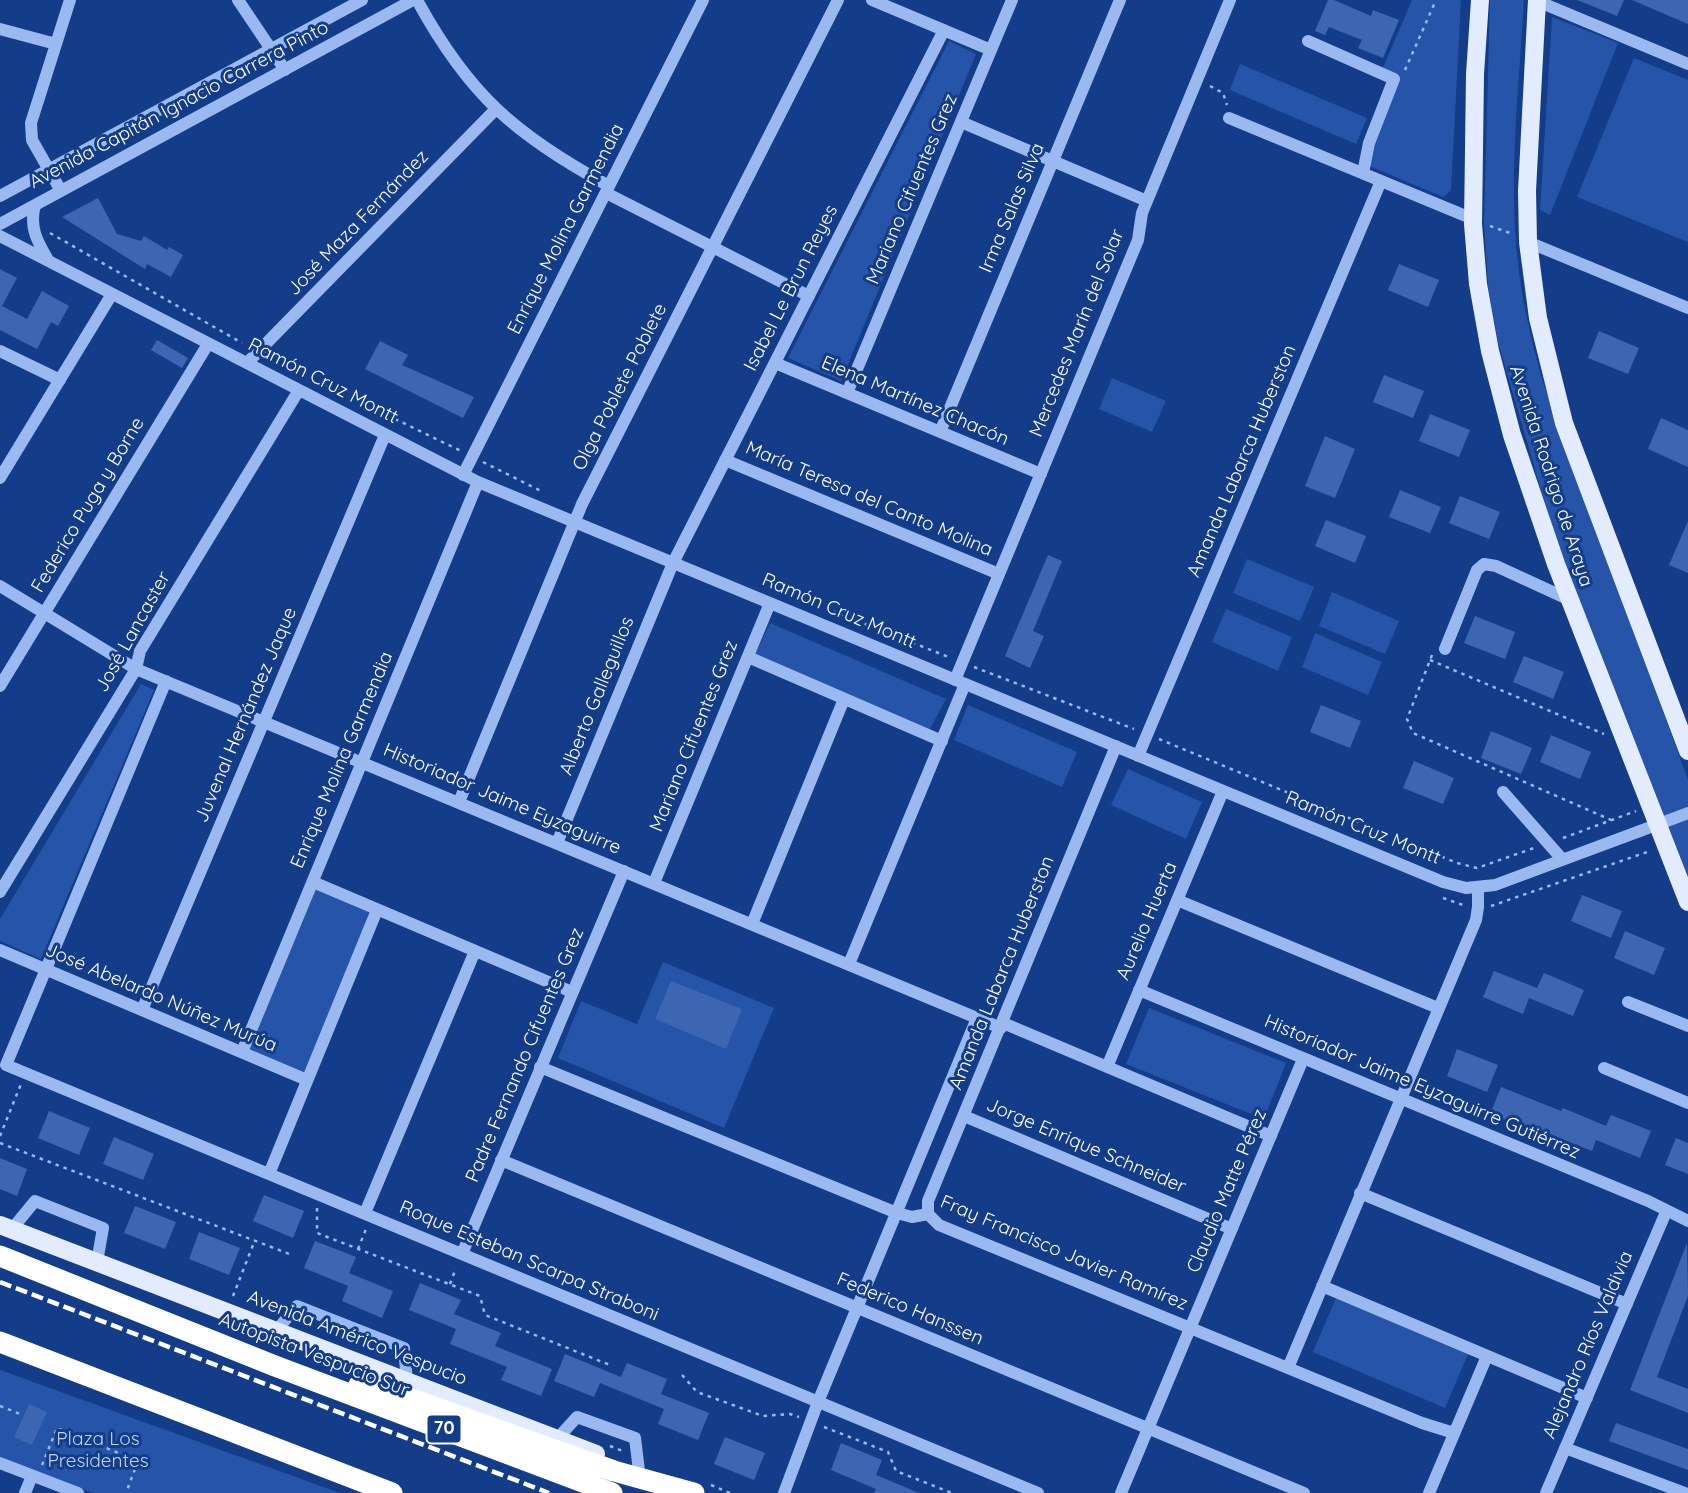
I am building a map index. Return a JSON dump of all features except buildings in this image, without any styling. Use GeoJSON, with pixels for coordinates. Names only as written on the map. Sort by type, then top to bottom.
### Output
{"type":"FeatureCollection","features":[{"type":"Feature","properties":{"kind":"highway","name":"Autopista Vespucio Sur"},"geometry":{"type":"LineString","coordinates":[[0,1256],[275,1366],[612,1493]]}},
{"type":"Feature","properties":{"kind":"highway"},"geometry":{"type":"LineString","coordinates":[[0,1342],[392,1493]]}},
{"type":"Feature","properties":{"kind":"highway"},"geometry":{"type":"LineString","coordinates":[[275,1366],[394,1394],[599,1466],[695,1493]]}},
{"type":"Feature","properties":{"kind":"main road","name":"Avenida Rodrigo de Araya"},"geometry":{"type":"LineString","coordinates":[[1480,0],[1475,74],[1473,221],[1483,318],[1500,393],[1556,564],[1688,902]]}},
{"type":"Feature","properties":{"kind":"main road","name":"Avenida Rodrigo de Araya"},"geometry":{"type":"LineString","coordinates":[[1537,1],[1527,191],[1528,242],[1538,318],[1564,423],[1688,751]]}},
{"type":"Feature","properties":{"kind":"main road","name":"Avenida Américo Vespucio"},"geometry":{"type":"LineString","coordinates":[[6,1227],[695,1493]]}},
{"type":"Feature","properties":{"kind":"street"},"geometry":{"type":"LineString","coordinates":[[61,191],[32,140],[31,122],[70,0]]}},
{"type":"Feature","properties":{"kind":"street"},"geometry":{"type":"LineString","coordinates":[[238,0],[285,69]]}},
{"type":"Feature","properties":{"kind":"street","name":"Avenida Capitán Ignacio Carrera Pinto"},"geometry":{"type":"LineString","coordinates":[[0,196],[362,0]]}},
{"type":"Feature","properties":{"kind":"street"},"geometry":{"type":"LineString","coordinates":[[415,0],[446,50],[477,91],[546,150],[607,189],[809,296]]}},
{"type":"Feature","properties":{"kind":"street","name":"Avenida Capitán Ignacio Carrera Pinto"},"geometry":{"type":"LineString","coordinates":[[0,224],[415,0]]}},
{"type":"Feature","properties":{"kind":"street","name":"Enrique Molina Garmendia"},"geometry":{"type":"LineString","coordinates":[[463,475],[703,0]]}},
{"type":"Feature","properties":{"kind":"street","name":"Olga Poblete Poblete"},"geometry":{"type":"LineString","coordinates":[[459,802],[582,504],[838,0]]}},
{"type":"Feature","properties":{"kind":"street"},"geometry":{"type":"LineString","coordinates":[[872,0],[991,50]]}},
{"type":"Feature","properties":{"kind":"street","name":"Mariano Cifuentes Grez"},"geometry":{"type":"LineString","coordinates":[[847,393],[1012,0]]}},
{"type":"Feature","properties":{"kind":"street","name":"Irma Salas Silva"},"geometry":{"type":"LineString","coordinates":[[940,432],[1120,0]]}},
{"type":"Feature","properties":{"kind":"street","name":"Mercedes Marín del Solar"},"geometry":{"type":"LineString","coordinates":[[849,964],[942,741],[999,574],[1138,240],[1147,201],[1230,0]]}},
{"type":"Feature","properties":{"kind":"street"},"geometry":{"type":"LineString","coordinates":[[1537,1],[1688,64]]}},
{"type":"Feature","properties":{"kind":"street"},"geometry":{"type":"LineString","coordinates":[[0,29],[56,44]]}},
{"type":"Feature","properties":{"kind":"street","name":"Isabel Le Brun Reyes"},"geometry":{"type":"LineString","coordinates":[[673,563],[944,30]]}},
{"type":"Feature","properties":{"kind":"street"},"geometry":{"type":"LineString","coordinates":[[1308,41],[1394,79],[1369,143],[1363,173]]}},
{"type":"Feature","properties":{"kind":"street","name":"José Maza Fernández"},"geometry":{"type":"LineString","coordinates":[[247,363],[496,109]]}},
{"type":"Feature","properties":{"kind":"street"},"geometry":{"type":"LineString","coordinates":[[1229,118],[1473,221]]}},
{"type":"Feature","properties":{"kind":"street"},"geometry":{"type":"LineString","coordinates":[[961,122],[1147,201]]}},
{"type":"Feature","properties":{"kind":"street","name":"Amanda Labarca Huberston"},"geometry":{"type":"LineString","coordinates":[[1138,756],[1381,181]]}},
{"type":"Feature","properties":{"kind":"street"},"geometry":{"type":"LineString","coordinates":[[35,205],[33,232],[48,261]]}},
{"type":"Feature","properties":{"kind":"street","name":"Ramón Cruz Montt"},"geometry":{"type":"LineString","coordinates":[[0,236],[478,482],[1443,882],[1466,888],[1495,885],[1688,813]]}},
{"type":"Feature","properties":{"kind":"street"},"geometry":{"type":"LineString","coordinates":[[1528,242],[1688,308]]}},
{"type":"Feature","properties":{"kind":"street"},"geometry":{"type":"LineString","coordinates":[[0,478],[112,294]]}},
{"type":"Feature","properties":{"kind":"street","name":"Federico Puga y Borne"},"geometry":{"type":"LineString","coordinates":[[0,686],[208,344]]}},
{"type":"Feature","properties":{"kind":"street"},"geometry":{"type":"LineString","coordinates":[[0,351],[60,380]]}},
{"type":"Feature","properties":{"kind":"street","name":"Elena Martínez Chacón"},"geometry":{"type":"LineString","coordinates":[[775,363],[1041,474]]}},
{"type":"Feature","properties":{"kind":"street","name":"José Lancaster"},"geometry":{"type":"LineString","coordinates":[[0,892],[136,669],[140,651],[299,390]]}},
{"type":"Feature","properties":{"kind":"street","name":"Juvenal Hernández Jaque"},"geometry":{"type":"LineString","coordinates":[[142,1010],[384,435]]}},
{"type":"Feature","properties":{"kind":"street","name":"María Teresa del Canto Molina"},"geometry":{"type":"LineString","coordinates":[[725,460],[999,574]]}},
{"type":"Feature","properties":{"kind":"street","name":"Enrique Molina Garmendia"},"geometry":{"type":"LineString","coordinates":[[242,1052],[478,482]]}},
{"type":"Feature","properties":{"kind":"street","name":"Alberto Galleguillos"},"geometry":{"type":"LineString","coordinates":[[557,843],[673,563]]}},
{"type":"Feature","properties":{"kind":"street"},"geometry":{"type":"LineString","coordinates":[[1440,649],[1477,570],[1485,564],[1496,566],[1570,600]]}},
{"type":"Feature","properties":{"kind":"street","name":"Historiador Jaime Eyzaguirre"},"geometry":{"type":"LineString","coordinates":[[0,586],[136,669],[977,1018],[1002,1025],[1107,1067],[1271,1136]]}},
{"type":"Feature","properties":{"kind":"street","name":"Mariano Cifuentes Grez"},"geometry":{"type":"LineString","coordinates":[[654,883],[770,603]]}},
{"type":"Feature","properties":{"kind":"street"},"geometry":{"type":"LineString","coordinates":[[748,657],[942,741]]}},
{"type":"Feature","properties":{"kind":"street"},"geometry":{"type":"LineString","coordinates":[[45,969],[166,681]]}},
{"type":"Feature","properties":{"kind":"street"},"geometry":{"type":"LineString","coordinates":[[752,924],[844,699]]}},
{"type":"Feature","properties":{"kind":"street","name":"Amanda Labarca Huberston"},"geometry":{"type":"LineString","coordinates":[[929,1214],[928,1201],[1116,746]]}},
{"type":"Feature","properties":{"kind":"street","name":"Aurelio Huerta"},"geometry":{"type":"LineString","coordinates":[[1107,1067],[1223,791]]}},
{"type":"Feature","properties":{"kind":"street"},"geometry":{"type":"LineString","coordinates":[[1503,792],[1562,859]]}},
{"type":"Feature","properties":{"kind":"street","name":"Padre Fernando Cifuentes Grez"},"geometry":{"type":"LineString","coordinates":[[461,1254],[624,871]]}},
{"type":"Feature","properties":{"kind":"street"},"geometry":{"type":"LineString","coordinates":[[313,882],[572,992]]}},
{"type":"Feature","properties":{"kind":"street"},"geometry":{"type":"LineString","coordinates":[[1288,1368],[1476,920],[1478,888]]}},
{"type":"Feature","properties":{"kind":"street"},"geometry":{"type":"LineString","coordinates":[[1177,900],[1438,1007]]}},
{"type":"Feature","properties":{"kind":"street"},"geometry":{"type":"LineString","coordinates":[[269,1174],[377,910]]}},
{"type":"Feature","properties":{"kind":"street","name":"José Abelardo Núñez Murúa"},"geometry":{"type":"LineString","coordinates":[[0,950],[307,1080]]}},
{"type":"Feature","properties":{"kind":"street"},"geometry":{"type":"LineString","coordinates":[[368,1215],[475,951]]}},
{"type":"Feature","properties":{"kind":"street","name":"Roque Esteban Scarpa Straboni"},"geometry":{"type":"LineString","coordinates":[[45,969],[6,1065],[1038,1493]]}},
{"type":"Feature","properties":{"kind":"street","name":"Historiador Jaime Eyzaguirre Gutiérrez"},"geometry":{"type":"LineString","coordinates":[[1139,990],[1648,1201],[1688,1221]]}},
{"type":"Feature","properties":{"kind":"street"},"geometry":{"type":"LineString","coordinates":[[1628,1002],[1688,1026]]}},
{"type":"Feature","properties":{"kind":"street","name":"Amanda Labarca Huberston"},"geometry":{"type":"LineString","coordinates":[[784,1493],[818,1402],[977,1018]]}},
{"type":"Feature","properties":{"kind":"street","name":"Claudio Matte Pérez"},"geometry":{"type":"LineString","coordinates":[[1121,1493],[1303,1059]]}},
{"type":"Feature","properties":{"kind":"street","name":"Fray Francisco Javier Ramírez"},"geometry":{"type":"LineString","coordinates":[[540,1067],[897,1213],[912,1217],[929,1214],[939,1225],[1422,1423],[1454,1433]]}},
{"type":"Feature","properties":{"kind":"street"},"geometry":{"type":"LineString","coordinates":[[1604,1068],[1688,1103]]}},
{"type":"Feature","properties":{"kind":"street","name":"Jorge Enrique Schneider"},"geometry":{"type":"LineString","coordinates":[[964,1116],[1232,1228]]}},
{"type":"Feature","properties":{"kind":"street","name":"Federico Hanssen"},"geometry":{"type":"LineString","coordinates":[[501,1160],[1304,1493]]}},
{"type":"Feature","properties":{"kind":"street"},"geometry":{"type":"LineString","coordinates":[[1360,1193],[1627,1304]]}},
{"type":"Feature","properties":{"kind":"street"},"geometry":{"type":"LineString","coordinates":[[6,1227],[35,1201],[46,1205],[103,1228],[97,1262]]}},
{"type":"Feature","properties":{"kind":"street","name":"Alejandro Ríos Valdivia"},"geometry":{"type":"LineString","coordinates":[[1546,1493],[1666,1212]]}},
{"type":"Feature","properties":{"kind":"street"},"geometry":{"type":"LineString","coordinates":[[1322,1286],[1587,1398]]}},
{"type":"Feature","properties":{"kind":"street"},"geometry":{"type":"LineString","coordinates":[[276,1331],[298,1306],[404,1348],[407,1381]]}},
{"type":"Feature","properties":{"kind":"street"},"geometry":{"type":"LineString","coordinates":[[1429,1493],[1487,1356]]}},
{"type":"Feature","properties":{"kind":"street"},"geometry":{"type":"LineString","coordinates":[[557,1439],[577,1417],[635,1438],[639,1471]]}},
{"type":"Feature","properties":{"kind":"street"},"geometry":{"type":"LineString","coordinates":[[1565,1448],[1685,1493]]}},
{"type":"Feature","properties":{"kind":"street"},"geometry":{"type":"LineString","coordinates":[[0,1463],[32,1469],[78,1493]]}},
{"type":"Feature","properties":{"kind":"street"},"geometry":{"type":"LineString","coordinates":[[25,1493],[32,1469]]}},
{"type":"Feature","properties":{"kind":"path"},"geometry":{"type":"LineString","coordinates":[[1394,79],[1406,69],[1436,0]]}},
{"type":"Feature","properties":{"kind":"path"},"geometry":{"type":"LineString","coordinates":[[1197,81],[1223,93],[1229,118]]}},
{"type":"Feature","properties":{"kind":"path"},"geometry":{"type":"LineString","coordinates":[[1473,221],[1493,226],[1528,242]]}},
{"type":"Feature","properties":{"kind":"path"},"geometry":{"type":"LineString","coordinates":[[1440,649],[1430,660],[1407,719],[1413,733],[1611,820]]}},
{"type":"Feature","properties":{"kind":"path"},"geometry":{"type":"LineString","coordinates":[[1430,660],[1610,736],[1605,723]]}},
{"type":"Feature","properties":{"kind":"path"},"geometry":{"type":"LineString","coordinates":[[1147,734],[1457,863],[1477,867],[1639,810]]}},
{"type":"Feature","properties":{"kind":"path"},"geometry":{"type":"LineString","coordinates":[[0,1136],[25,1072]]}},
{"type":"Feature","properties":{"kind":"path"},"geometry":{"type":"LineString","coordinates":[[0,1143],[292,1255]]}},
{"type":"Feature","properties":{"kind":"path"},"geometry":{"type":"LineString","coordinates":[[317,1208],[317,1233],[480,1296],[485,1315],[610,1365]]}},
{"type":"Feature","properties":{"kind":"path"},"geometry":{"type":"LineString","coordinates":[[359,1249],[368,1215]]}},
{"type":"Feature","properties":{"kind":"path"},"geometry":{"type":"LineString","coordinates":[[226,1311],[255,1240]]}},
{"type":"Feature","properties":{"kind":"path"},"geometry":{"type":"LineString","coordinates":[[450,1284],[461,1254]]}},
{"type":"Feature","properties":{"kind":"path"},"geometry":{"type":"LineString","coordinates":[[0,1406],[20,1414]]}},
{"type":"Feature","properties":{"kind":"path"},"geometry":{"type":"LineString","coordinates":[[32,1469],[42,1466],[57,1428],[138,1461],[127,1493]]}},
{"type":"Feature","properties":{"kind":"green space"},"geometry":{"type":"Polygon","coordinates":[[[1412,0],[1461,0],[1451,190],[1443,197],[1360,162],[1396,77],[1382,70],[1412,0]]]}},
{"type":"Feature","properties":{"kind":"green space"},"geometry":{"type":"Polygon","coordinates":[[[1490,0],[1524,0],[1515,132],[1514,198],[1518,263],[1528,322],[1542,379],[1688,780],[1688,883],[1562,562],[1498,342],[1488,286],[1484,223],[1490,0]]]}},
{"type":"Feature","properties":{"kind":"green space"},"geometry":{"type":"Polygon","coordinates":[[[1552,17],[1618,43],[1550,215],[1540,210],[1552,17]]]}},
{"type":"Feature","properties":{"kind":"green space"},"geometry":{"type":"Polygon","coordinates":[[[949,41],[976,54],[841,381],[788,358],[949,41]]]}},
{"type":"Feature","properties":{"kind":"green space"},"geometry":{"type":"Polygon","coordinates":[[[1634,58],[1688,80],[1688,242],[1577,197],[1634,58]]]}},
{"type":"Feature","properties":{"kind":"green space"},"geometry":{"type":"Polygon","coordinates":[[[1240,64],[1367,118],[1356,144],[1230,90],[1240,64]]]}},
{"type":"Feature","properties":{"kind":"green space"},"geometry":{"type":"Polygon","coordinates":[[[1112,378],[1166,401],[1152,432],[1099,409],[1112,378]]]}},
{"type":"Feature","properties":{"kind":"green space"},"geometry":{"type":"Polygon","coordinates":[[[1247,559],[1314,587],[1300,621],[1233,593],[1247,559]]]}},
{"type":"Feature","properties":{"kind":"green space"},"geometry":{"type":"Polygon","coordinates":[[[1332,592],[1399,621],[1385,654],[1319,626],[1332,592]]]}},
{"type":"Feature","properties":{"kind":"green space"},"geometry":{"type":"Polygon","coordinates":[[[1226,609],[1292,637],[1278,671],[1212,642],[1226,609]]]}},
{"type":"Feature","properties":{"kind":"green space"},"geometry":{"type":"Polygon","coordinates":[[[770,623],[946,699],[930,729],[755,655],[770,623]]]}},
{"type":"Feature","properties":{"kind":"green space"},"geometry":{"type":"Polygon","coordinates":[[[1315,633],[1382,662],[1368,695],[1302,667],[1315,633]]]}},
{"type":"Feature","properties":{"kind":"green space"},"geometry":{"type":"Polygon","coordinates":[[[141,684],[154,690],[41,959],[0,941],[0,919],[141,684]]]}},
{"type":"Feature","properties":{"kind":"green space"},"geometry":{"type":"Polygon","coordinates":[[[968,705],[1077,752],[1062,787],[954,740],[968,705]]]}},
{"type":"Feature","properties":{"kind":"green space"},"geometry":{"type":"Polygon","coordinates":[[[1128,769],[1202,802],[1186,839],[1111,805],[1128,769]]]}},
{"type":"Feature","properties":{"kind":"green space"},"geometry":{"type":"Polygon","coordinates":[[[313,888],[372,914],[304,1074],[248,1050],[313,888]]]}},
{"type":"Feature","properties":{"kind":"green space"},"geometry":{"type":"Polygon","coordinates":[[[663,962],[774,1008],[724,1128],[558,1058],[581,1001],[637,1024],[663,962]]]}},
{"type":"Feature","properties":{"kind":"green space"},"geometry":{"type":"Polygon","coordinates":[[[1149,1008],[1286,1063],[1264,1119],[1126,1064],[1149,1008]]]}},
{"type":"Feature","properties":{"kind":"green space"},"geometry":{"type":"Polygon","coordinates":[[[1336,1298],[1468,1354],[1445,1408],[1313,1352],[1336,1298]]]}},
{"type":"Feature","properties":{"kind":"green space","name":"Plaza Los Presidentes"},"geometry":{"type":"Polygon","coordinates":[[[0,1370],[340,1493],[93,1493],[0,1457],[0,1370]]]}},
{"type":"Feature","properties":{"kind":"railway"},"geometry":{"type":"LineString","coordinates":[[0,1282],[549,1493]]}}]}
